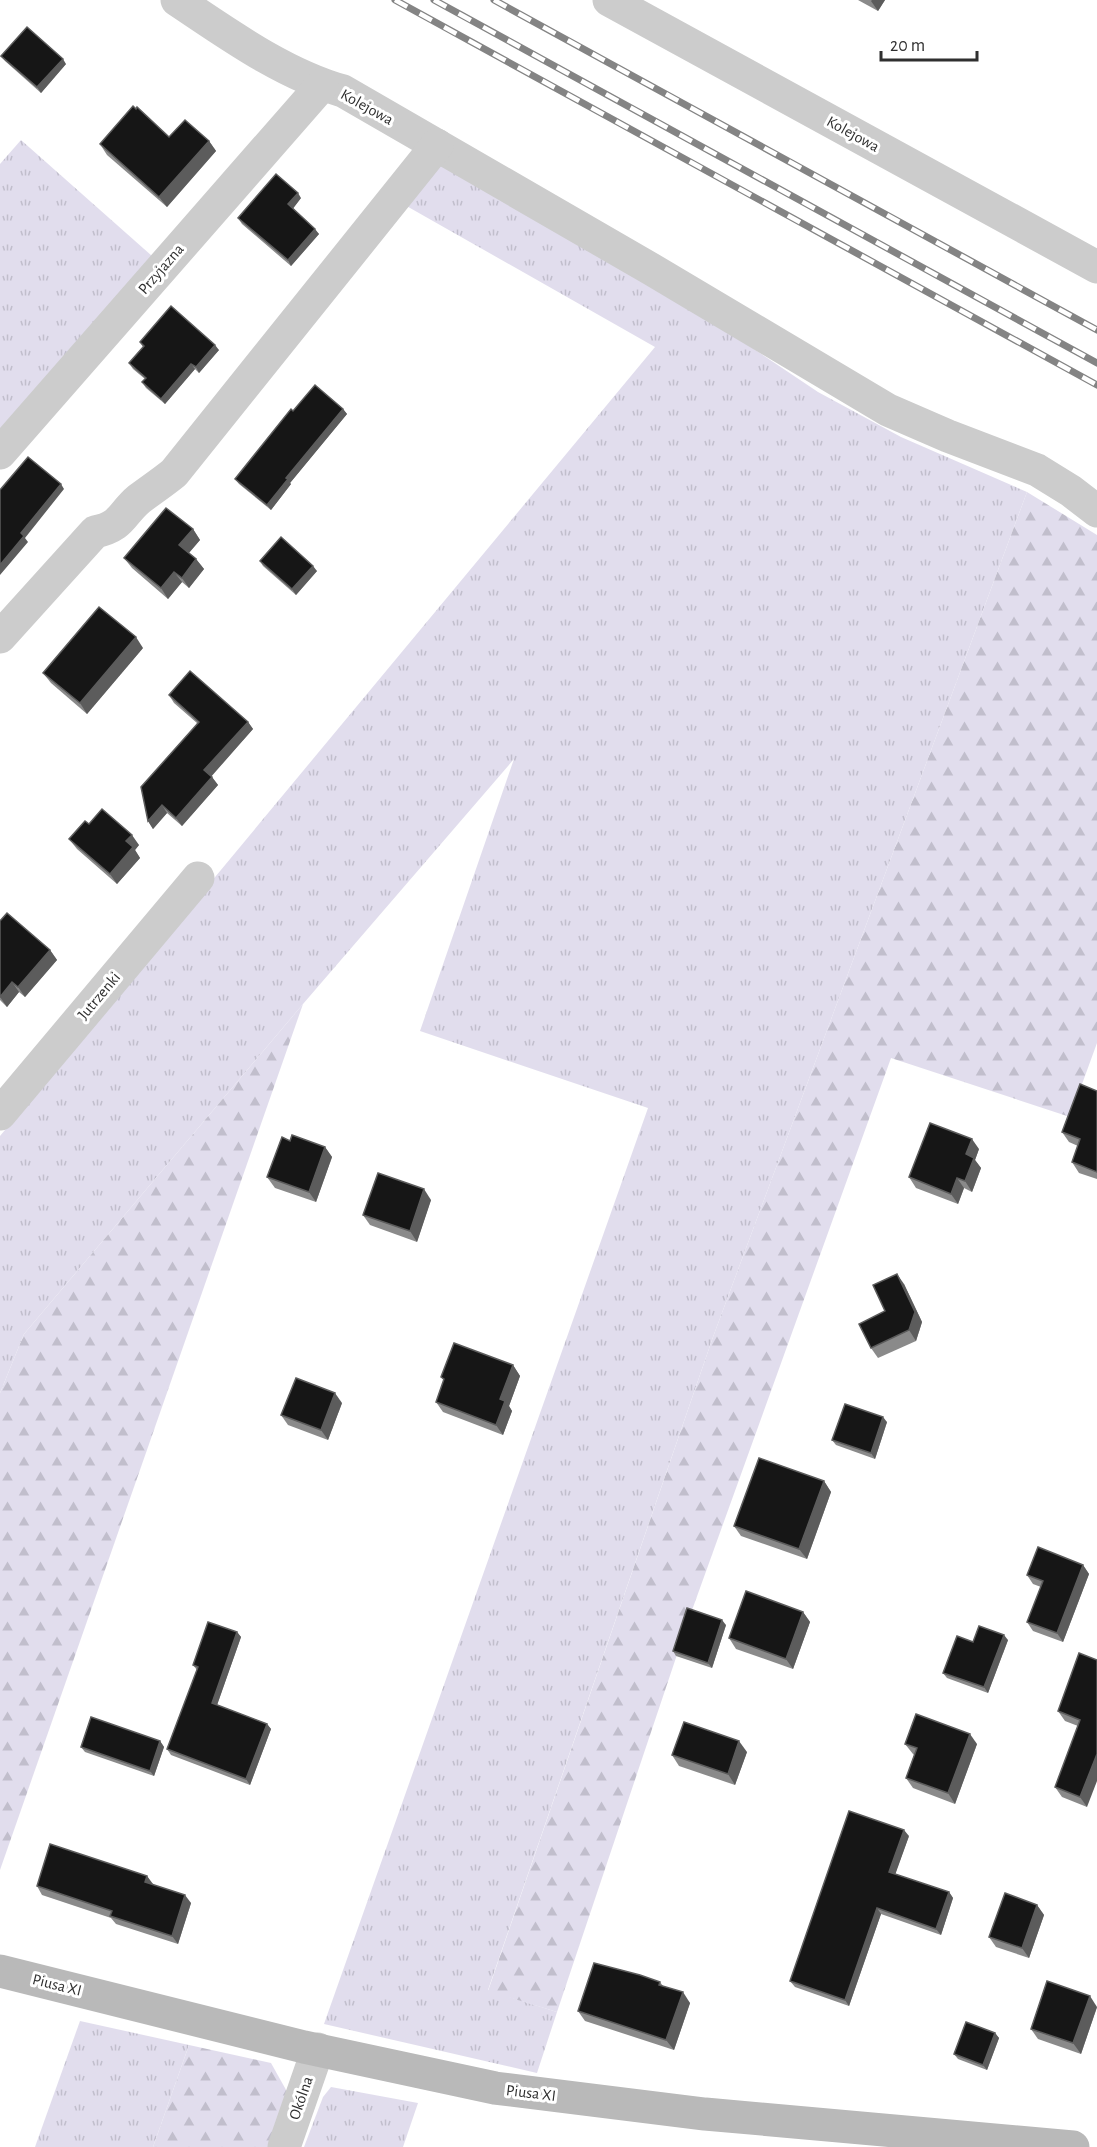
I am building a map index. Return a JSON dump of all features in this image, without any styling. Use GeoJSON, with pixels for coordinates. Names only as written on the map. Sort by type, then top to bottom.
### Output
{"type":"FeatureCollection","features":[{"type":"Feature","properties":{"kind":"street","name":"Kolejowa"},"geometry":{"type":"LineString","coordinates":[[177,0],[247,46],[322,85],[343,91],[651,269],[888,410],[1036,470],[1071,491],[1097,511]]}},
{"type":"Feature","properties":{"kind":"street","name":"Kolejowa"},"geometry":{"type":"LineString","coordinates":[[609,0],[1097,267]]}},
{"type":"Feature","properties":{"kind":"street","name":"Przyjazna"},"geometry":{"type":"LineString","coordinates":[[0,453],[322,85]]}},
{"type":"Feature","properties":{"kind":"street"},"geometry":{"type":"LineString","coordinates":[[0,637],[95,532],[121,521],[138,500],[174,473],[437,145]]}},
{"type":"Feature","properties":{"kind":"street","name":"Jutrzenki"},"geometry":{"type":"LineString","coordinates":[[0,1114],[198,878]]}},
{"type":"Feature","properties":{"kind":"street","name":"Piusa XI"},"geometry":{"type":"LineString","coordinates":[[0,1971],[318,2049],[495,2088],[705,2114],[1073,2147]]}},
{"type":"Feature","properties":{"kind":"street","name":"Okólna"},"geometry":{"type":"LineString","coordinates":[[284,2147],[318,2049]]}},
{"type":"Feature","properties":{"kind":"green space"},"geometry":{"type":"Polygon","coordinates":[[[21,140],[152,256],[0,432],[0,164],[21,140]]]}},
{"type":"Feature","properties":{"kind":"green space"},"geometry":{"type":"Polygon","coordinates":[[[438,159],[690,306],[818,392],[901,437],[1027,492],[713,1337],[488,1990],[557,2012],[537,2073],[324,2024],[648,1108],[420,1031],[514,759],[24,1334],[0,1393],[0,1136],[655,347],[403,204],[438,159]]]}},
{"type":"Feature","properties":{"kind":"green space"},"geometry":{"type":"Polygon","coordinates":[[[1027,492],[1097,535],[1097,1043],[1070,1117],[891,1058],[691,1613],[557,2012],[488,1991],[713,1337],[1027,492]]]}},
{"type":"Feature","properties":{"kind":"green space"},"geometry":{"type":"Polygon","coordinates":[[[303,1004],[0,1870],[0,1393],[24,1334],[303,1004]]]}},
{"type":"Feature","properties":{"kind":"green space"},"geometry":{"type":"Polygon","coordinates":[[[80,2021],[189,2045],[153,2147],[35,2147],[80,2021]]]}},
{"type":"Feature","properties":{"kind":"green space"},"geometry":{"type":"Polygon","coordinates":[[[189,2045],[271,2063],[290,2097],[275,2147],[153,2147],[189,2045]]]}},
{"type":"Feature","properties":{"kind":"green space"},"geometry":{"type":"Polygon","coordinates":[[[331,2087],[418,2103],[403,2147],[304,2147],[323,2097],[331,2087]]]}},
{"type":"Feature","properties":{"kind":"building"},"geometry":{"type":"Polygon","coordinates":[[[27,27],[63,59],[37,87],[1,56],[27,27]]]}},
{"type":"Feature","properties":{"kind":"building"},"geometry":{"type":"Polygon","coordinates":[[[133,106],[136,109],[137,107],[169,137],[185,120],[209,141],[159,197],[100,144],[133,106]]]}},
{"type":"Feature","properties":{"kind":"building"},"geometry":{"type":"Polygon","coordinates":[[[276,174],[298,193],[288,204],[315,229],[288,260],[238,218],[276,174]]]}},
{"type":"Feature","properties":{"kind":"building"},"geometry":{"type":"Polygon","coordinates":[[[171,306],[215,345],[196,367],[191,364],[161,399],[142,382],[146,378],[129,363],[144,346],[140,342],[171,306]]]}},
{"type":"Feature","properties":{"kind":"building"},"geometry":{"type":"Polygon","coordinates":[[[315,385],[343,409],[286,478],[288,479],[267,505],[235,479],[291,409],[293,411],[315,385]]]}},
{"type":"Feature","properties":{"kind":"building"},"geometry":{"type":"Polygon","coordinates":[[[28,457],[61,484],[21,533],[24,536],[0,565],[0,490],[28,457]]]}},
{"type":"Feature","properties":{"kind":"building"},"geometry":{"type":"Polygon","coordinates":[[[166,508],[193,529],[179,545],[196,559],[182,578],[174,572],[161,588],[124,558],[166,508]]]}},
{"type":"Feature","properties":{"kind":"building"},"geometry":{"type":"Polygon","coordinates":[[[281,537],[313,566],[292,589],[260,561],[281,537]]]}},
{"type":"Feature","properties":{"kind":"building"},"geometry":{"type":"Polygon","coordinates":[[[99,607],[136,637],[80,703],[43,673],[99,607]]]}},
{"type":"Feature","properties":{"kind":"building"},"geometry":{"type":"Polygon","coordinates":[[[190,671],[248,722],[204,770],[212,777],[176,818],[162,805],[148,821],[141,787],[199,722],[169,695],[190,671]]]}},
{"type":"Feature","properties":{"kind":"building"},"geometry":{"type":"Polygon","coordinates":[[[102,809],[132,835],[126,841],[133,847],[110,874],[69,839],[85,821],[89,824],[102,809]]]}},
{"type":"Feature","properties":{"kind":"building"},"geometry":{"type":"Polygon","coordinates":[[[7,913],[50,950],[18,987],[12,982],[0,997],[0,921],[7,913]]]}},
{"type":"Feature","properties":{"kind":"building"},"geometry":{"type":"Polygon","coordinates":[[[1080,1084],[1097,1091],[1097,1172],[1072,1162],[1080,1139],[1062,1132],[1080,1084]]]}},
{"type":"Feature","properties":{"kind":"building"},"geometry":{"type":"Polygon","coordinates":[[[930,1123],[972,1139],[966,1154],[974,1158],[965,1181],[957,1178],[951,1194],[909,1177],[930,1123]]]}},
{"type":"Feature","properties":{"kind":"building"},"geometry":{"type":"Polygon","coordinates":[[[292,1135],[325,1147],[309,1192],[267,1177],[282,1137],[290,1141],[292,1135]]]}},
{"type":"Feature","properties":{"kind":"building"},"geometry":{"type":"Polygon","coordinates":[[[378,1173],[424,1189],[410,1231],[363,1215],[378,1173]]]}},
{"type":"Feature","properties":{"kind":"building"},"geometry":{"type":"Polygon","coordinates":[[[897,1274],[915,1312],[909,1330],[871,1348],[859,1324],[885,1311],[873,1285],[897,1274]]]}},
{"type":"Feature","properties":{"kind":"building"},"geometry":{"type":"Polygon","coordinates":[[[454,1343],[513,1365],[500,1399],[505,1401],[496,1425],[436,1402],[444,1379],[441,1377],[454,1343]]]}},
{"type":"Feature","properties":{"kind":"building"},"geometry":{"type":"Polygon","coordinates":[[[296,1378],[335,1393],[321,1430],[281,1415],[296,1378]]]}},
{"type":"Feature","properties":{"kind":"building"},"geometry":{"type":"Polygon","coordinates":[[[845,1404],[883,1417],[871,1453],[832,1440],[845,1404]]]}},
{"type":"Feature","properties":{"kind":"building"},"geometry":{"type":"Polygon","coordinates":[[[759,1458],[824,1481],[799,1549],[734,1526],[759,1458]]]}},
{"type":"Feature","properties":{"kind":"building"},"geometry":{"type":"Polygon","coordinates":[[[1038,1547],[1083,1565],[1057,1633],[1027,1622],[1043,1581],[1027,1575],[1038,1547]]]}},
{"type":"Feature","properties":{"kind":"building"},"geometry":{"type":"Polygon","coordinates":[[[746,1591],[803,1612],[786,1659],[729,1638],[746,1591]]]}},
{"type":"Feature","properties":{"kind":"building"},"geometry":{"type":"Polygon","coordinates":[[[687,1608],[722,1620],[708,1663],[673,1651],[687,1608]]]}},
{"type":"Feature","properties":{"kind":"building"},"geometry":{"type":"Polygon","coordinates":[[[208,1622],[237,1632],[212,1703],[267,1724],[246,1779],[167,1749],[198,1667],[193,1665],[208,1622]]]}},
{"type":"Feature","properties":{"kind":"building"},"geometry":{"type":"Polygon","coordinates":[[[979,1626],[1004,1635],[984,1687],[943,1673],[957,1636],[973,1642],[979,1626]]]}},
{"type":"Feature","properties":{"kind":"building"},"geometry":{"type":"Polygon","coordinates":[[[1079,1653],[1097,1660],[1097,1754],[1080,1797],[1055,1787],[1080,1720],[1058,1711],[1079,1653]]]}},
{"type":"Feature","properties":{"kind":"building"},"geometry":{"type":"Polygon","coordinates":[[[916,1714],[970,1734],[948,1793],[906,1778],[917,1748],[905,1744],[916,1714]]]}},
{"type":"Feature","properties":{"kind":"building"},"geometry":{"type":"Polygon","coordinates":[[[91,1717],[160,1741],[150,1771],[81,1747],[91,1717]]]}},
{"type":"Feature","properties":{"kind":"building"},"geometry":{"type":"Polygon","coordinates":[[[684,1722],[739,1741],[728,1774],[672,1755],[684,1722]]]}},
{"type":"Feature","properties":{"kind":"building"},"geometry":{"type":"Polygon","coordinates":[[[849,1811],[904,1830],[889,1872],[949,1892],[936,1929],[877,1908],[845,2000],[790,1981],[849,1811]]]}},
{"type":"Feature","properties":{"kind":"building"},"geometry":{"type":"Polygon","coordinates":[[[50,1844],[147,1876],[145,1882],[185,1895],[172,1936],[110,1916],[112,1911],[37,1886],[50,1844]]]}},
{"type":"Feature","properties":{"kind":"building"},"geometry":{"type":"Polygon","coordinates":[[[1005,1893],[1037,1905],[1022,1948],[989,1937],[1005,1893]]]}},
{"type":"Feature","properties":{"kind":"building"},"geometry":{"type":"Polygon","coordinates":[[[594,1963],[640,1975],[660,1982],[659,1985],[683,1992],[666,2040],[578,2011],[594,1963]]]}},
{"type":"Feature","properties":{"kind":"building"},"geometry":{"type":"Polygon","coordinates":[[[1047,1981],[1090,1996],[1073,2043],[1031,2029],[1047,1981]]]}},
{"type":"Feature","properties":{"kind":"building"},"geometry":{"type":"Polygon","coordinates":[[[966,2022],[995,2033],[983,2065],[954,2054],[966,2022]]]}},
{"type":"Feature","properties":{"kind":"railway"},"geometry":{"type":"LineString","coordinates":[[395,0],[1097,385]]}},
{"type":"Feature","properties":{"kind":"railway"},"geometry":{"type":"LineString","coordinates":[[434,0],[1097,363]]}},
{"type":"Feature","properties":{"kind":"railway"},"geometry":{"type":"LineString","coordinates":[[494,0],[1097,330]]}}]}
